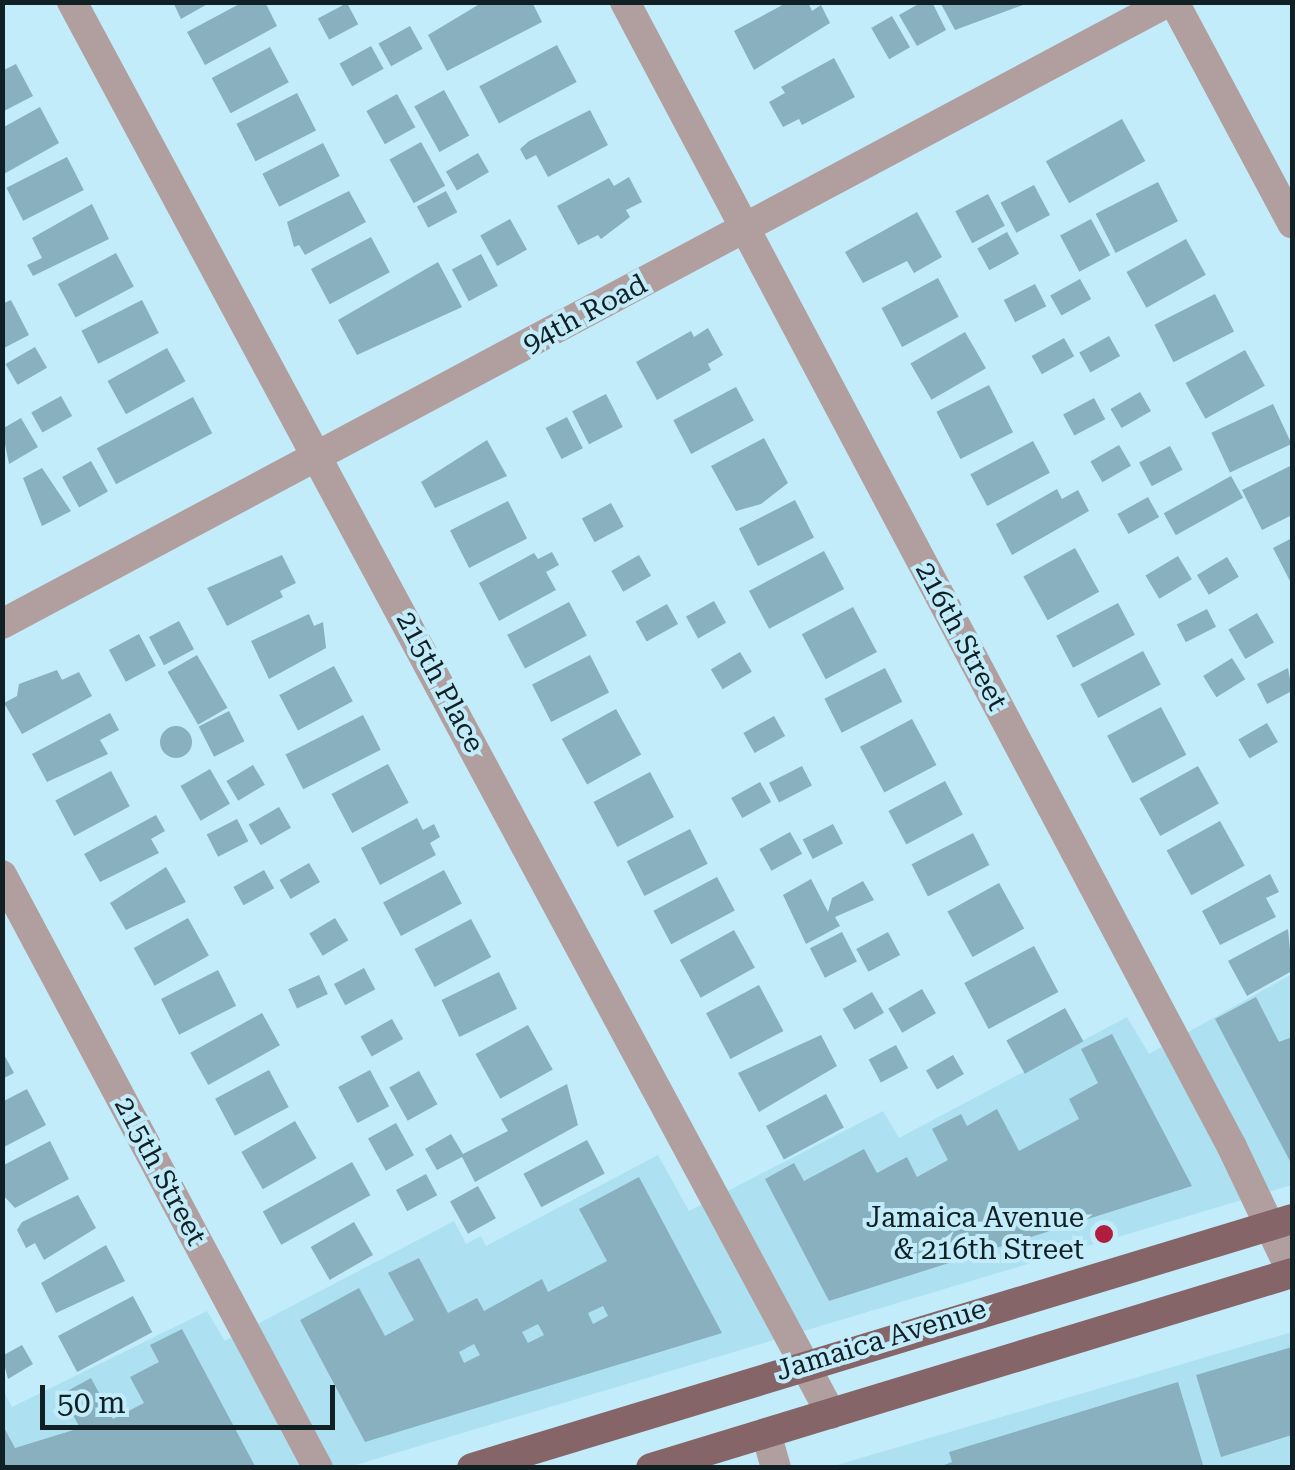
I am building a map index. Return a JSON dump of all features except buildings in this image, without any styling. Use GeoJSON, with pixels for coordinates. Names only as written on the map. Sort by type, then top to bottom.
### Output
{"type":"FeatureCollection","features":[{"type":"Feature","properties":{"kind":"main road","name":"Jamaica Avenue"},"geometry":{"type":"LineString","coordinates":[[472,1468],[805,1363],[1281,1222]]}},
{"type":"Feature","properties":{"kind":"main road","name":"Jamaica Avenue"},"geometry":{"type":"LineString","coordinates":[[652,1468],[1292,1273]]}},
{"type":"Feature","properties":{"kind":"street","name":"215th Place"},"geometry":{"type":"LineString","coordinates":[[72,2],[831,1414]]}},
{"type":"Feature","properties":{"kind":"street","name":"216th Street"},"geometry":{"type":"LineString","coordinates":[[625,2],[1281,1222],[1292,1273]]}},
{"type":"Feature","properties":{"kind":"street","name":"94th Road"},"geometry":{"type":"LineString","coordinates":[[2,624],[1171,2]]}},
{"type":"Feature","properties":{"kind":"street"},"geometry":{"type":"LineString","coordinates":[[1171,2],[1292,223]]}},
{"type":"Feature","properties":{"kind":"street","name":"215th Street"},"geometry":{"type":"LineString","coordinates":[[2,875],[318,1468]]}},
{"type":"Feature","properties":{"kind":"street"},"geometry":{"type":"LineString","coordinates":[[766,1433],[776,1468]]}},
{"type":"Feature","properties":{"kind":"shaded area"},"geometry":{"type":"Polygon","coordinates":[[[1292,974],[1292,1185],[349,1467],[3,1467],[2,1388],[12,1407],[207,1311],[225,1341],[454,1221],[466,1244],[481,1236],[486,1246],[658,1155],[689,1211],[883,1111],[899,1138],[1127,1017],[1149,1054],[1292,974]]]}},
{"type":"Feature","properties":{"kind":"shaded area"},"geometry":{"type":"Polygon","coordinates":[[[1292,1332],[1292,1467],[830,1467],[1292,1332]]]}},
{"type":"Feature","properties":{"kind":"place","name":"Jamaica Avenue & 216th Street"},"geometry":{"type":"Point","coordinates":[1104,1234]}}]}
